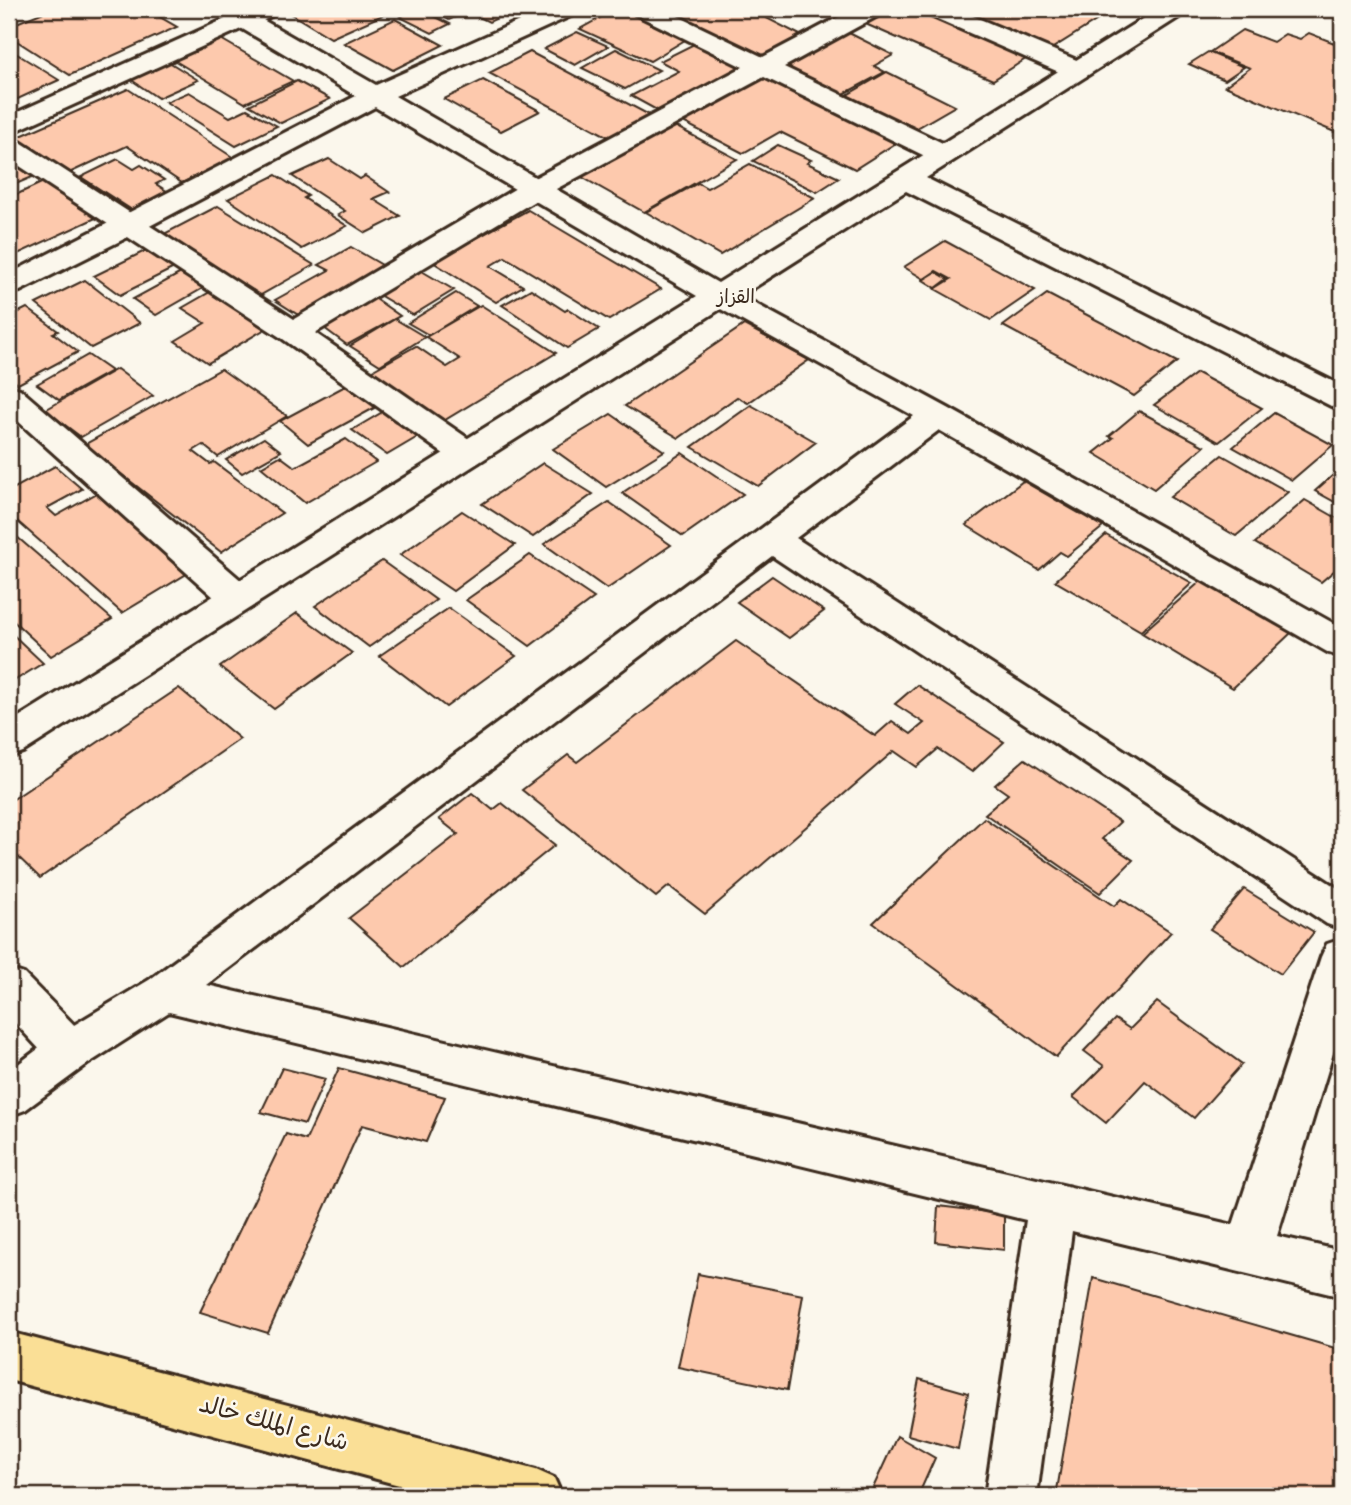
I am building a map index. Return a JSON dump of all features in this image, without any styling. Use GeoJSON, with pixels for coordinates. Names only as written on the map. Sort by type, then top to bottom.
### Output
{"type":"FeatureCollection","features":[{"type":"Feature","properties":{"kind":"main road","name":"شارع الملك خالد"},"geometry":{"type":"LineString","coordinates":[[9,1356],[536,1496]]}},
{"type":"Feature","properties":{"kind":"street"},"geometry":{"type":"LineString","coordinates":[[9,285],[132,224],[377,95],[566,9]]}},
{"type":"Feature","properties":{"kind":"street"},"geometry":{"type":"LineString","coordinates":[[644,9],[943,154]]}},
{"type":"Feature","properties":{"kind":"street"},"geometry":{"type":"LineString","coordinates":[[295,332],[533,190],[872,9]]}},
{"type":"Feature","properties":{"kind":"street"},"geometry":{"type":"LineString","coordinates":[[935,9],[1077,70]]}},
{"type":"Feature","properties":{"kind":"street"},"geometry":{"type":"LineString","coordinates":[[9,742],[1175,9]]}},
{"type":"Feature","properties":{"kind":"street"},"geometry":{"type":"LineString","coordinates":[[9,126],[240,17],[719,296],[937,415],[1342,644]]}},
{"type":"Feature","properties":{"kind":"street"},"geometry":{"type":"LineString","coordinates":[[9,147],[132,224],[295,332],[467,454]]}},
{"type":"Feature","properties":{"kind":"street"},"geometry":{"type":"LineString","coordinates":[[905,179],[1342,399]]}},
{"type":"Feature","properties":{"kind":"street"},"geometry":{"type":"LineString","coordinates":[[9,397],[238,598]]}},
{"type":"Feature","properties":{"kind":"street"},"geometry":{"type":"LineString","coordinates":[[9,1096],[70,1051],[164,993],[937,415]]}},
{"type":"Feature","properties":{"kind":"street"},"geometry":{"type":"LineString","coordinates":[[772,539],[1342,912]]}},
{"type":"Feature","properties":{"kind":"street"},"geometry":{"type":"LineString","coordinates":[[1248,1251],[1342,957]]}},
{"type":"Feature","properties":{"kind":"street"},"geometry":{"type":"LineString","coordinates":[[9,987],[70,1051]]}},
{"type":"Feature","properties":{"kind":"street"},"geometry":{"type":"LineString","coordinates":[[164,993],[1342,1274]]}},
{"type":"Feature","properties":{"kind":"street"},"geometry":{"type":"LineString","coordinates":[[1011,1496],[1052,1204]]}},
{"type":"Feature","properties":{"kind":"lane"},"geometry":{"type":"LineString","coordinates":[[240,17],[279,9]]}},
{"type":"Feature","properties":{"kind":"building"},"geometry":{"type":"Polygon","coordinates":[[[51,9],[146,9],[177,27],[70,75],[9,36],[9,26],[51,9]]]}},
{"type":"Feature","properties":{"kind":"building"},"geometry":{"type":"Polygon","coordinates":[[[283,9],[372,9],[383,15],[331,38],[283,9]]]}},
{"type":"Feature","properties":{"kind":"building"},"geometry":{"type":"Polygon","coordinates":[[[415,9],[450,24],[432,33],[400,17],[415,9]]]}},
{"type":"Feature","properties":{"kind":"building"},"geometry":{"type":"Polygon","coordinates":[[[430,9],[449,9],[460,15],[449,20],[430,9]]]}},
{"type":"Feature","properties":{"kind":"building"},"geometry":{"type":"Polygon","coordinates":[[[463,9],[517,9],[489,22],[463,9]]]}},
{"type":"Feature","properties":{"kind":"building"},"geometry":{"type":"Polygon","coordinates":[[[616,9],[625,9],[690,37],[650,61],[580,29],[616,9]]]}},
{"type":"Feature","properties":{"kind":"building"},"geometry":{"type":"Polygon","coordinates":[[[689,9],[749,9],[808,39],[764,61],[676,15],[689,9]]]}},
{"type":"Feature","properties":{"kind":"building"},"geometry":{"type":"Polygon","coordinates":[[[883,9],[923,9],[1032,55],[993,80],[861,22],[883,9]]]}},
{"type":"Feature","properties":{"kind":"building"},"geometry":{"type":"Polygon","coordinates":[[[1115,9],[1048,51],[955,11],[1115,9]]]}},
{"type":"Feature","properties":{"kind":"building"},"geometry":{"type":"Polygon","coordinates":[[[395,19],[443,45],[393,70],[344,43],[395,19]]]}},
{"type":"Feature","properties":{"kind":"building"},"geometry":{"type":"Polygon","coordinates":[[[1242,30],[1273,42],[1285,34],[1300,39],[1309,33],[1342,46],[1342,129],[1337,133],[1225,86],[1250,68],[1210,52],[1242,30]]]}},
{"type":"Feature","properties":{"kind":"building"},"geometry":{"type":"Polygon","coordinates":[[[577,32],[608,46],[575,65],[544,49],[577,32]]]}},
{"type":"Feature","properties":{"kind":"building"},"geometry":{"type":"Polygon","coordinates":[[[847,32],[893,55],[874,66],[885,72],[840,96],[781,66],[847,32]]]}},
{"type":"Feature","properties":{"kind":"building"},"geometry":{"type":"Polygon","coordinates":[[[219,38],[293,81],[245,103],[172,59],[219,38]]]}},
{"type":"Feature","properties":{"kind":"building"},"geometry":{"type":"Polygon","coordinates":[[[698,42],[750,67],[664,114],[631,96],[679,71],[660,61],[698,42]]]}},
{"type":"Feature","properties":{"kind":"building"},"geometry":{"type":"Polygon","coordinates":[[[9,49],[59,80],[9,103],[9,49]]]}},
{"type":"Feature","properties":{"kind":"building"},"geometry":{"type":"Polygon","coordinates":[[[616,49],[659,70],[625,89],[582,68],[616,49]]]}},
{"type":"Feature","properties":{"kind":"building"},"geometry":{"type":"Polygon","coordinates":[[[530,52],[657,119],[616,141],[489,73],[530,52]]]}},
{"type":"Feature","properties":{"kind":"building"},"geometry":{"type":"Polygon","coordinates":[[[1208,52],[1244,67],[1225,80],[1189,64],[1208,52]]]}},
{"type":"Feature","properties":{"kind":"building"},"geometry":{"type":"Polygon","coordinates":[[[169,62],[198,80],[158,98],[130,79],[169,62]]]}},
{"type":"Feature","properties":{"kind":"building"},"geometry":{"type":"Polygon","coordinates":[[[887,72],[955,106],[910,132],[842,98],[887,72]]]}},
{"type":"Feature","properties":{"kind":"building"},"geometry":{"type":"Polygon","coordinates":[[[763,75],[899,141],[855,169],[780,132],[743,153],[681,121],[763,75]]]}},
{"type":"Feature","properties":{"kind":"building"},"geometry":{"type":"Polygon","coordinates":[[[483,80],[540,111],[501,131],[444,99],[483,80]]]}},
{"type":"Feature","properties":{"kind":"building"},"geometry":{"type":"Polygon","coordinates":[[[297,81],[330,99],[281,123],[249,105],[297,81]]]}},
{"type":"Feature","properties":{"kind":"building"},"geometry":{"type":"Polygon","coordinates":[[[128,89],[234,158],[182,183],[127,146],[67,174],[16,138],[128,89]]]}},
{"type":"Feature","properties":{"kind":"building"},"geometry":{"type":"Polygon","coordinates":[[[189,92],[230,117],[247,109],[277,126],[236,146],[166,102],[189,92]]]}},
{"type":"Feature","properties":{"kind":"building"},"geometry":{"type":"Polygon","coordinates":[[[673,125],[737,159],[644,212],[580,176],[673,125]]]}},
{"type":"Feature","properties":{"kind":"building"},"geometry":{"type":"Polygon","coordinates":[[[778,145],[811,160],[807,163],[839,178],[817,192],[753,161],[778,145]]]}},
{"type":"Feature","properties":{"kind":"building"},"geometry":{"type":"Polygon","coordinates":[[[118,159],[134,169],[141,165],[164,180],[156,184],[168,192],[132,210],[81,177],[118,159]]]}},
{"type":"Feature","properties":{"kind":"building"},"geometry":{"type":"Polygon","coordinates":[[[329,159],[360,179],[365,176],[389,192],[373,199],[400,216],[366,233],[338,215],[345,211],[292,176],[329,159]]]}},
{"type":"Feature","properties":{"kind":"building"},"geometry":{"type":"Polygon","coordinates":[[[18,161],[37,175],[9,187],[9,165],[18,161]]]}},
{"type":"Feature","properties":{"kind":"building"},"geometry":{"type":"Polygon","coordinates":[[[750,164],[815,198],[720,255],[646,212],[698,183],[707,188],[750,164]]]}},
{"type":"Feature","properties":{"kind":"building"},"geometry":{"type":"Polygon","coordinates":[[[276,175],[308,196],[304,198],[347,226],[302,249],[228,199],[276,175]]]}},
{"type":"Feature","properties":{"kind":"building"},"geometry":{"type":"Polygon","coordinates":[[[50,179],[100,216],[9,258],[9,198],[50,179]]]}},
{"type":"Feature","properties":{"kind":"building"},"geometry":{"type":"Polygon","coordinates":[[[218,206],[314,265],[259,296],[164,234],[218,206]]]}},
{"type":"Feature","properties":{"kind":"building"},"geometry":{"type":"Polygon","coordinates":[[[528,210],[661,289],[609,320],[505,257],[490,266],[523,286],[496,302],[433,262],[528,210]]]}},
{"type":"Feature","properties":{"kind":"building"},"geometry":{"type":"Polygon","coordinates":[[[945,241],[1035,290],[991,320],[935,289],[951,279],[936,271],[924,279],[904,267],[945,241]]]}},
{"type":"Feature","properties":{"kind":"building"},"geometry":{"type":"Polygon","coordinates":[[[351,247],[389,269],[303,318],[275,300],[329,270],[319,265],[351,247]]]}},
{"type":"Feature","properties":{"kind":"building"},"geometry":{"type":"Polygon","coordinates":[[[149,249],[174,268],[120,295],[94,276],[149,249]]]}},
{"type":"Feature","properties":{"kind":"building"},"geometry":{"type":"Polygon","coordinates":[[[420,270],[454,290],[413,315],[379,295],[420,270]]]}},
{"type":"Feature","properties":{"kind":"building"},"geometry":{"type":"Polygon","coordinates":[[[936,272],[948,279],[936,288],[923,280],[936,272]]]}},
{"type":"Feature","properties":{"kind":"building"},"geometry":{"type":"Polygon","coordinates":[[[181,273],[205,287],[156,315],[133,299],[181,273]]]}},
{"type":"Feature","properties":{"kind":"building"},"geometry":{"type":"Polygon","coordinates":[[[85,280],[140,323],[91,348],[36,304],[85,280]]]}},
{"type":"Feature","properties":{"kind":"building"},"geometry":{"type":"Polygon","coordinates":[[[531,289],[599,329],[567,348],[502,305],[531,289]]]}},
{"type":"Feature","properties":{"kind":"building"},"geometry":{"type":"Polygon","coordinates":[[[210,292],[267,328],[208,363],[175,341],[205,323],[182,308],[210,292]]]}},
{"type":"Feature","properties":{"kind":"building"},"geometry":{"type":"Polygon","coordinates":[[[456,293],[477,306],[429,335],[408,323],[456,293]]]}},
{"type":"Feature","properties":{"kind":"building"},"geometry":{"type":"Polygon","coordinates":[[[1047,294],[1177,362],[1134,396],[1003,326],[1047,294]]]}},
{"type":"Feature","properties":{"kind":"building"},"geometry":{"type":"Polygon","coordinates":[[[373,297],[400,316],[347,345],[320,325],[373,297]]]}},
{"type":"Feature","properties":{"kind":"building"},"geometry":{"type":"Polygon","coordinates":[[[481,305],[556,353],[440,423],[368,373],[416,346],[447,367],[460,359],[426,337],[481,305]]]}},
{"type":"Feature","properties":{"kind":"building"},"geometry":{"type":"Polygon","coordinates":[[[27,308],[58,331],[53,333],[78,352],[18,384],[9,377],[9,317],[27,308]]]}},
{"type":"Feature","properties":{"kind":"building"},"geometry":{"type":"Polygon","coordinates":[[[395,319],[425,337],[380,365],[350,346],[395,319]]]}},
{"type":"Feature","properties":{"kind":"building"},"geometry":{"type":"Polygon","coordinates":[[[744,325],[809,360],[748,403],[737,397],[679,438],[625,406],[744,325]]]}},
{"type":"Feature","properties":{"kind":"building"},"geometry":{"type":"Polygon","coordinates":[[[88,355],[111,371],[59,400],[37,384],[88,355]]]}},
{"type":"Feature","properties":{"kind":"building"},"geometry":{"type":"Polygon","coordinates":[[[117,369],[153,396],[81,437],[45,410],[117,369]]]}},
{"type":"Feature","properties":{"kind":"building"},"geometry":{"type":"Polygon","coordinates":[[[221,369],[287,416],[218,457],[203,445],[193,451],[210,464],[214,462],[282,513],[221,552],[84,445],[221,369]]]}},
{"type":"Feature","properties":{"kind":"building"},"geometry":{"type":"Polygon","coordinates":[[[1197,373],[1262,408],[1219,442],[1154,405],[1197,373]]]}},
{"type":"Feature","properties":{"kind":"building"},"geometry":{"type":"Polygon","coordinates":[[[347,385],[376,407],[308,444],[280,421],[347,385]]]}},
{"type":"Feature","properties":{"kind":"building"},"geometry":{"type":"Polygon","coordinates":[[[751,405],[816,442],[758,486],[692,447],[751,405]]]}},
{"type":"Feature","properties":{"kind":"building"},"geometry":{"type":"Polygon","coordinates":[[[386,410],[421,435],[387,455],[352,430],[386,410]]]}},
{"type":"Feature","properties":{"kind":"building"},"geometry":{"type":"Polygon","coordinates":[[[1139,411],[1204,446],[1154,489],[1094,453],[1113,438],[1109,436],[1139,411]]]}},
{"type":"Feature","properties":{"kind":"building"},"geometry":{"type":"Polygon","coordinates":[[[1274,413],[1333,445],[1292,480],[1233,447],[1274,413]]]}},
{"type":"Feature","properties":{"kind":"building"},"geometry":{"type":"Polygon","coordinates":[[[611,414],[664,451],[606,487],[553,449],[611,414]]]}},
{"type":"Feature","properties":{"kind":"building"},"geometry":{"type":"Polygon","coordinates":[[[264,438],[281,451],[242,473],[226,460],[264,438]]]}},
{"type":"Feature","properties":{"kind":"building"},"geometry":{"type":"Polygon","coordinates":[[[346,439],[376,462],[305,503],[261,467],[280,456],[295,467],[346,439]]]}},
{"type":"Feature","properties":{"kind":"building"},"geometry":{"type":"Polygon","coordinates":[[[682,453],[743,494],[683,536],[622,493],[682,453]]]}},
{"type":"Feature","properties":{"kind":"building"},"geometry":{"type":"Polygon","coordinates":[[[1222,455],[1288,492],[1236,536],[1170,497],[1222,455]]]}},
{"type":"Feature","properties":{"kind":"building"},"geometry":{"type":"Polygon","coordinates":[[[543,463],[593,494],[533,537],[482,504],[543,463]]]}},
{"type":"Feature","properties":{"kind":"building"},"geometry":{"type":"Polygon","coordinates":[[[55,466],[82,489],[47,508],[56,516],[99,492],[193,570],[122,613],[9,514],[9,491],[55,466]]]}},
{"type":"Feature","properties":{"kind":"building"},"geometry":{"type":"Polygon","coordinates":[[[1342,467],[1342,506],[1315,491],[1342,467]]]}},
{"type":"Feature","properties":{"kind":"building"},"geometry":{"type":"Polygon","coordinates":[[[1023,481],[1103,527],[1067,556],[1060,552],[1039,570],[966,525],[1023,481]]]}},
{"type":"Feature","properties":{"kind":"building"},"geometry":{"type":"Polygon","coordinates":[[[1305,500],[1342,521],[1342,564],[1321,582],[1255,543],[1305,500]]]}},
{"type":"Feature","properties":{"kind":"building"},"geometry":{"type":"Polygon","coordinates":[[[609,502],[671,545],[607,589],[544,544],[609,502]]]}},
{"type":"Feature","properties":{"kind":"building"},"geometry":{"type":"Polygon","coordinates":[[[462,511],[515,545],[453,591],[400,555],[462,511]]]}},
{"type":"Feature","properties":{"kind":"building"},"geometry":{"type":"Polygon","coordinates":[[[9,530],[112,619],[51,656],[9,617],[9,530]]]}},
{"type":"Feature","properties":{"kind":"building"},"geometry":{"type":"Polygon","coordinates":[[[1106,535],[1192,583],[1141,631],[1055,581],[1106,535]]]}},
{"type":"Feature","properties":{"kind":"building"},"geometry":{"type":"Polygon","coordinates":[[[530,555],[594,598],[530,646],[466,600],[530,555]]]}},
{"type":"Feature","properties":{"kind":"building"},"geometry":{"type":"Polygon","coordinates":[[[382,561],[436,600],[369,647],[315,606],[382,561]]]}},
{"type":"Feature","properties":{"kind":"building"},"geometry":{"type":"Polygon","coordinates":[[[772,576],[824,611],[789,638],[737,602],[772,576]]]}},
{"type":"Feature","properties":{"kind":"building"},"geometry":{"type":"Polygon","coordinates":[[[1201,581],[1291,633],[1233,688],[1142,633],[1201,581]]]}},
{"type":"Feature","properties":{"kind":"building"},"geometry":{"type":"Polygon","coordinates":[[[449,608],[516,656],[446,707],[379,656],[449,608]]]}},
{"type":"Feature","properties":{"kind":"building"},"geometry":{"type":"Polygon","coordinates":[[[297,613],[352,653],[274,709],[220,667],[297,613]]]}},
{"type":"Feature","properties":{"kind":"building"},"geometry":{"type":"Polygon","coordinates":[[[9,631],[43,663],[9,684],[9,631]]]}},
{"type":"Feature","properties":{"kind":"building"},"geometry":{"type":"Polygon","coordinates":[[[736,641],[875,736],[892,721],[911,734],[924,723],[895,704],[917,685],[1004,742],[972,772],[938,749],[917,767],[894,751],[705,914],[669,886],[656,897],[522,790],[568,755],[577,762],[736,641]]]}},
{"type":"Feature","properties":{"kind":"building"},"geometry":{"type":"Polygon","coordinates":[[[179,688],[240,739],[40,878],[9,848],[9,802],[179,688]]]}},
{"type":"Feature","properties":{"kind":"building"},"geometry":{"type":"Polygon","coordinates":[[[1025,759],[1120,822],[1102,839],[1133,860],[1100,893],[985,814],[1008,794],[995,785],[1025,759]]]}},
{"type":"Feature","properties":{"kind":"building"},"geometry":{"type":"Polygon","coordinates":[[[472,793],[493,810],[502,803],[555,845],[404,967],[349,918],[458,834],[439,819],[472,793]]]}},
{"type":"Feature","properties":{"kind":"building"},"geometry":{"type":"Polygon","coordinates":[[[984,818],[1114,906],[1121,899],[1171,932],[1056,1057],[873,923],[984,818]]]}},
{"type":"Feature","properties":{"kind":"building"},"geometry":{"type":"Polygon","coordinates":[[[1244,889],[1314,932],[1281,974],[1210,929],[1244,889]]]}},
{"type":"Feature","properties":{"kind":"building"},"geometry":{"type":"Polygon","coordinates":[[[1157,1002],[1242,1064],[1194,1118],[1145,1081],[1106,1123],[1073,1097],[1104,1066],[1084,1051],[1115,1019],[1130,1029],[1157,1002]]]}},
{"type":"Feature","properties":{"kind":"building"},"geometry":{"type":"Polygon","coordinates":[[[282,1068],[325,1079],[305,1124],[261,1112],[282,1068]]]}},
{"type":"Feature","properties":{"kind":"building"},"geometry":{"type":"Polygon","coordinates":[[[339,1068],[445,1097],[426,1142],[362,1125],[268,1333],[200,1312],[286,1134],[306,1140],[339,1068]]]}},
{"type":"Feature","properties":{"kind":"building"},"geometry":{"type":"Polygon","coordinates":[[[938,1206],[1004,1214],[1004,1250],[936,1242],[938,1206]]]}},
{"type":"Feature","properties":{"kind":"building"},"geometry":{"type":"Polygon","coordinates":[[[698,1274],[803,1295],[787,1390],[678,1367],[698,1274]]]}},
{"type":"Feature","properties":{"kind":"building"},"geometry":{"type":"Polygon","coordinates":[[[1093,1278],[1342,1350],[1342,1496],[1056,1496],[1093,1278]]]}},
{"type":"Feature","properties":{"kind":"building"},"geometry":{"type":"Polygon","coordinates":[[[919,1379],[968,1393],[958,1449],[908,1435],[919,1379]]]}},
{"type":"Feature","properties":{"kind":"building"},"geometry":{"type":"Polygon","coordinates":[[[897,1436],[935,1458],[918,1496],[883,1496],[872,1490],[897,1436]]]}},
{"type":"Feature","properties":{"kind":"district","name":"القزاز"},"geometry":{"type":"Point","coordinates":[736,299]}}]}
